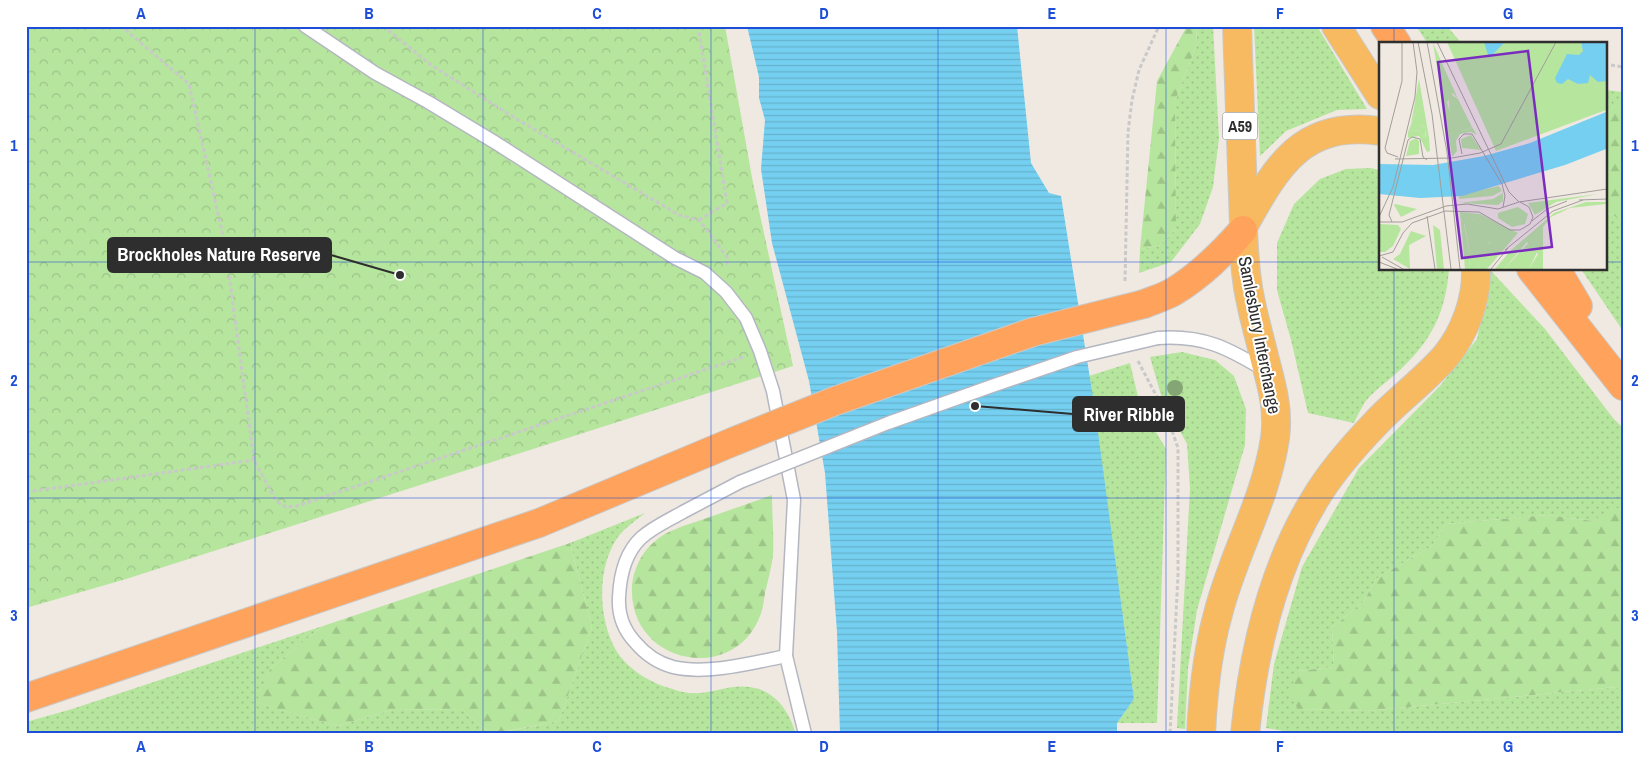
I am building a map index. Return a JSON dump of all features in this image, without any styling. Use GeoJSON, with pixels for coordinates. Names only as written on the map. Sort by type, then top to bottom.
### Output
{"type":"FeatureCollection","features":[{"type":"Feature","properties":{"kind":"highway","name":"A59"},"geometry":{"type":"LineString","coordinates":[[1237,26],[1243,228]]}},
{"type":"Feature","properties":{"kind":"highway"},"geometry":{"type":"LineString","coordinates":[[1336,26],[1379,93]]}},
{"type":"Feature","properties":{"kind":"highway"},"geometry":{"type":"LineString","coordinates":[[1385,26],[1396,42]]}},
{"type":"Feature","properties":{"kind":"highway"},"geometry":{"type":"LineString","coordinates":[[26,698],[538,523],[835,401],[1135,295],[1172,293],[1216,260],[1243,228],[1263,190],[1277,169],[1293,153],[1311,140],[1331,133],[1357,130],[1379,131]]}},
{"type":"Feature","properties":{"kind":"highway","name":"Samlesbury Interchange"},"geometry":{"type":"LineString","coordinates":[[1200,734],[1207,663],[1218,613],[1270,466],[1276,437],[1277,415],[1274,393],[1249,294],[1243,228]]}},
{"type":"Feature","properties":{"kind":"highway"},"geometry":{"type":"LineString","coordinates":[[1245,734],[1254,664],[1266,616],[1279,575],[1295,537],[1315,499],[1341,462],[1374,425],[1446,356],[1462,331],[1472,303],[1476,270]]}},
{"type":"Feature","properties":{"kind":"highway"},"geometry":{"type":"LineString","coordinates":[[1532,270],[1623,385]]}},
{"type":"Feature","properties":{"kind":"highway"},"geometry":{"type":"LineString","coordinates":[[1557,270],[1623,385]]}},
{"type":"Feature","properties":{"kind":"lane"},"geometry":{"type":"LineString","coordinates":[[305,26],[375,73],[496,143],[675,258],[705,273],[726,292],[746,318],[760,351],[773,391],[794,500],[786,656],[805,734]]}},
{"type":"Feature","properties":{"kind":"lane"},"geometry":{"type":"LineString","coordinates":[[786,656],[723,668],[693,669],[672,667],[642,651],[626,629],[620,615],[618,600],[619,583],[630,552],[640,539],[656,527],[740,482],[888,423],[1077,357],[1158,338],[1178,337],[1207,341],[1246,359],[1268,372]]}},
{"type":"Feature","properties":{"kind":"path"},"geometry":{"type":"LineString","coordinates":[[120,26],[189,84],[225,246],[254,460],[276,502],[286,507],[297,506],[760,351]]}},
{"type":"Feature","properties":{"kind":"path"},"geometry":{"type":"LineString","coordinates":[[127,31],[131,26]]}},
{"type":"Feature","properties":{"kind":"path"},"geometry":{"type":"LineString","coordinates":[[384,26],[431,65],[515,118],[679,215],[699,220],[727,257],[726,292]]}},
{"type":"Feature","properties":{"kind":"path"},"geometry":{"type":"LineString","coordinates":[[698,26],[727,203],[699,220]]}},
{"type":"Feature","properties":{"kind":"path"},"geometry":{"type":"LineString","coordinates":[[1135,295],[1125,277],[1128,132],[1132,100],[1139,70],[1160,26]]}},
{"type":"Feature","properties":{"kind":"path"},"geometry":{"type":"LineString","coordinates":[[1611,65],[1623,67]]}},
{"type":"Feature","properties":{"kind":"path"},"geometry":{"type":"LineString","coordinates":[[1136,356],[1167,416],[1178,448],[1178,575],[1170,734]]}},
{"type":"Feature","properties":{"kind":"path"},"geometry":{"type":"LineString","coordinates":[[26,492],[254,460]]}},
{"type":"Feature","properties":{"kind":"green space"},"geometry":{"type":"Polygon","coordinates":[[[26,26],[725,26],[753,183],[793,366],[126,579],[26,608],[26,26]]]}},
{"type":"Feature","properties":{"kind":"green space"},"geometry":{"type":"Polygon","coordinates":[[[1187,26],[1196,26],[1197,44],[1175,101],[1176,229],[1159,246],[1140,249],[1157,81],[1187,26]]]}},
{"type":"Feature","properties":{"kind":"green space"},"geometry":{"type":"Polygon","coordinates":[[[1196,26],[1213,26],[1219,138],[1213,187],[1200,224],[1171,262],[1139,273],[1140,249],[1159,246],[1176,229],[1175,101],[1197,44],[1196,26]]]}},
{"type":"Feature","properties":{"kind":"green space"},"geometry":{"type":"Polygon","coordinates":[[[1254,26],[1317,26],[1367,109],[1337,110],[1286,131],[1260,156],[1254,26]]]}},
{"type":"Feature","properties":{"kind":"green space"},"geometry":{"type":"Polygon","coordinates":[[[1416,26],[1447,26],[1460,42],[1427,42],[1416,26]]]}},
{"type":"Feature","properties":{"kind":"green space"},"geometry":{"type":"Polygon","coordinates":[[[1606,90],[1623,92],[1623,104],[1606,110],[1606,90]]]}},
{"type":"Feature","properties":{"kind":"green space"},"geometry":{"type":"Polygon","coordinates":[[[1623,104],[1623,220],[1606,212],[1606,110],[1623,104]]]}},
{"type":"Feature","properties":{"kind":"green space"},"geometry":{"type":"Polygon","coordinates":[[[1370,168],[1379,170],[1379,270],[1449,270],[1445,297],[1431,333],[1424,344],[1400,370],[1365,402],[1354,423],[1308,413],[1277,290],[1277,243],[1294,204],[1320,179],[1346,169],[1370,168]]]}},
{"type":"Feature","properties":{"kind":"green space"},"geometry":{"type":"Polygon","coordinates":[[[1606,212],[1623,220],[1623,331],[1582,270],[1606,270],[1606,212]]]}},
{"type":"Feature","properties":{"kind":"green space"},"geometry":{"type":"Polygon","coordinates":[[[1491,271],[1545,329],[1613,418],[1623,428],[1623,509],[1613,508],[1593,521],[1547,515],[1446,524],[1432,546],[1376,579],[1364,601],[1332,628],[1334,667],[1298,671],[1299,709],[1367,711],[1616,687],[1623,690],[1623,734],[1304,734],[1266,728],[1274,664],[1302,567],[1359,468],[1440,386],[1477,339],[1491,271]]]}},
{"type":"Feature","properties":{"kind":"green space"},"geometry":{"type":"Polygon","coordinates":[[[1182,352],[1215,360],[1234,376],[1246,409],[1245,445],[1197,610],[1188,668],[1185,729],[1177,728],[1190,488],[1187,444],[1161,395],[1150,357],[1182,352]]]}},
{"type":"Feature","properties":{"kind":"green space"},"geometry":{"type":"Polygon","coordinates":[[[1130,363],[1140,405],[1166,449],[1157,723],[1117,723],[1134,699],[1089,376],[1130,363]]]}},
{"type":"Feature","properties":{"kind":"green space"},"geometry":{"type":"Polygon","coordinates":[[[772,495],[773,556],[761,613],[747,638],[728,652],[707,658],[685,656],[664,648],[647,634],[635,613],[632,586],[636,568],[645,552],[658,538],[670,531],[772,495]]]}},
{"type":"Feature","properties":{"kind":"green space"},"geometry":{"type":"Polygon","coordinates":[[[1613,507],[1623,509],[1623,690],[1616,687],[1367,711],[1298,709],[1289,694],[1298,671],[1334,667],[1332,628],[1364,601],[1376,579],[1432,546],[1446,524],[1547,515],[1593,521],[1613,507]]]}},
{"type":"Feature","properties":{"kind":"green space"},"geometry":{"type":"Polygon","coordinates":[[[645,513],[621,533],[613,545],[603,575],[603,608],[610,639],[617,652],[634,670],[657,684],[679,691],[696,693],[743,686],[766,692],[783,707],[796,734],[492,734],[559,721],[592,627],[570,543],[645,513]]]}},
{"type":"Feature","properties":{"kind":"green space"},"geometry":{"type":"Polygon","coordinates":[[[570,543],[592,627],[559,721],[491,734],[461,709],[391,710],[338,726],[256,703],[270,669],[323,626],[570,543]]]}},
{"type":"Feature","properties":{"kind":"green space"},"geometry":{"type":"Polygon","coordinates":[[[323,626],[270,669],[257,703],[338,726],[391,710],[461,709],[491,734],[26,734],[26,722],[72,709],[323,626]]]}},
{"type":"Feature","properties":{"kind":"water"},"geometry":{"type":"Polygon","coordinates":[[[747,26],[1017,26],[1031,163],[1049,193],[1061,196],[1095,410],[1134,699],[1117,723],[1117,734],[840,734],[837,632],[825,473],[809,381],[772,243],[761,169],[765,120],[759,98],[759,77],[747,26]]]}},
{"type":"Feature","properties":{"kind":"place","name":"Brockholes Nature Reserve"},"geometry":{"type":"Point","coordinates":[400,275]}},
{"type":"Feature","properties":{"kind":"place","name":"River Ribble"},"geometry":{"type":"Point","coordinates":[975,406]}}]}
